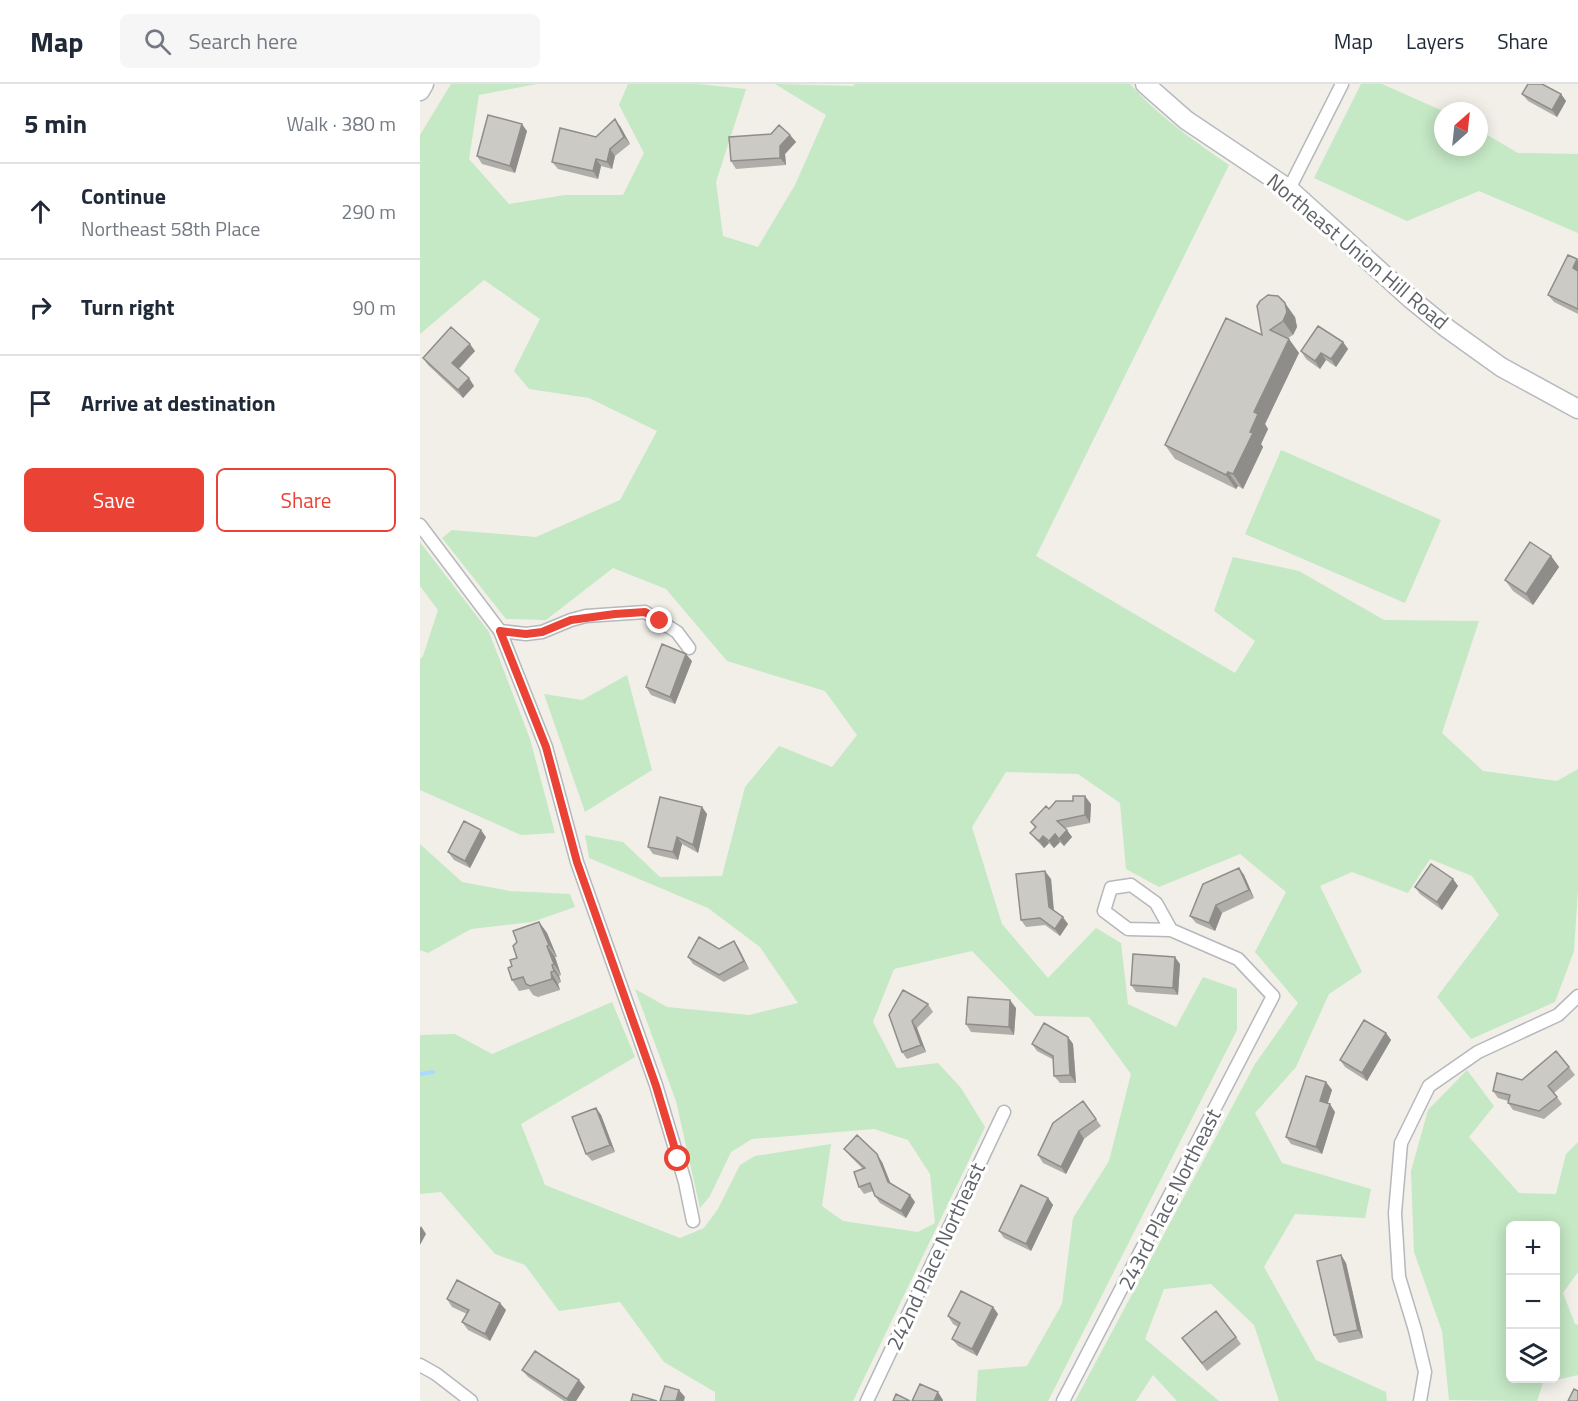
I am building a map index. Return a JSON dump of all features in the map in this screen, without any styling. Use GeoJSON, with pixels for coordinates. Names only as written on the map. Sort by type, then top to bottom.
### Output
{"type":"FeatureCollection","features":[{"type":"Feature","properties":{"kind":"street"},"geometry":{"type":"LineString","coordinates":[[420,90],[424,84]]}},
{"type":"Feature","properties":{"kind":"street","name":"Northeast Union Hill Road"},"geometry":{"type":"LineString","coordinates":[[1145,84],[1186,120],[1288,189],[1448,329],[1502,367],[1578,409]]}},
{"type":"Feature","properties":{"kind":"street"},"geometry":{"type":"LineString","coordinates":[[1288,189],[1342,84]]}},
{"type":"Feature","properties":{"kind":"street"},"geometry":{"type":"LineString","coordinates":[[420,525],[500,631],[546,747],[577,862],[656,1086],[685,1182],[693,1221]]}},
{"type":"Feature","properties":{"kind":"street"},"geometry":{"type":"LineString","coordinates":[[500,631],[526,634],[542,632],[586,616],[645,612],[677,632],[689,648]]}},
{"type":"Feature","properties":{"kind":"street"},"geometry":{"type":"LineString","coordinates":[[1131,885],[1156,903],[1171,930],[1128,929],[1104,911],[1111,888],[1131,885]]}},
{"type":"Feature","properties":{"kind":"street","name":"243rd Place Northeast"},"geometry":{"type":"LineString","coordinates":[[1063,1401],[1273,996],[1238,959],[1171,930]]}},
{"type":"Feature","properties":{"kind":"street"},"geometry":{"type":"LineString","coordinates":[[1420,1401],[1425,1371],[1399,1277],[1395,1213],[1401,1143],[1429,1086],[1478,1052],[1558,1015],[1578,996]]}},
{"type":"Feature","properties":{"kind":"street","name":"242nd Place Northeast"},"geometry":{"type":"LineString","coordinates":[[867,1401],[1004,1112]]}},
{"type":"Feature","properties":{"kind":"street"},"geometry":{"type":"LineString","coordinates":[[420,1365],[436,1374],[471,1401]]}},
{"type":"Feature","properties":{"kind":"green space"},"geometry":{"type":"Polygon","coordinates":[[[451,84],[537,84],[479,95],[469,159],[509,204],[565,195],[623,195],[644,153],[619,105],[628,84],[698,84],[746,89],[716,182],[723,236],[758,247],[795,185],[826,115],[775,84],[853,86],[855,84],[1130,84],[1164,117],[1229,165],[1036,556],[1235,673],[1255,641],[1214,611],[1233,557],[1299,571],[1384,620],[1479,621],[1442,733],[1483,771],[1557,781],[1578,769],[1578,889],[1574,951],[1555,1002],[1471,1039],[1437,997],[1499,915],[1472,876],[1430,859],[1408,893],[1352,872],[1320,886],[1362,972],[1329,994],[1296,1067],[1255,1113],[1282,1163],[1371,1189],[1365,1218],[1295,1214],[1264,1267],[1316,1360],[1386,1392],[1387,1401],[1279,1401],[1254,1325],[1211,1284],[1164,1289],[1145,1339],[1219,1401],[1177,1401],[1153,1375],[1136,1401],[1075,1401],[1255,1064],[1298,1003],[1255,952],[1286,892],[1240,854],[1159,887],[1126,869],[1120,803],[1078,774],[1006,772],[972,827],[1002,924],[1048,978],[1096,928],[1121,943],[1128,1004],[1176,1027],[1203,977],[1237,989],[1237,1030],[1048,1401],[976,1401],[978,1370],[1027,1366],[1062,1304],[1073,1218],[1109,1161],[1131,1074],[1089,1017],[1035,1016],[972,951],[894,969],[873,1022],[897,1068],[938,1063],[961,1088],[985,1127],[853,1401],[715,1401],[715,1392],[664,1362],[620,1302],[559,1311],[525,1265],[495,1254],[441,1192],[420,1194],[420,1035],[455,1034],[492,1054],[612,1002],[635,1057],[521,1124],[545,1185],[680,1238],[704,1228],[718,1209],[740,1165],[755,1156],[831,1144],[822,1206],[843,1221],[918,1232],[935,1223],[930,1174],[908,1140],[874,1129],[752,1139],[731,1152],[710,1196],[700,1208],[676,1101],[635,989],[667,1007],[749,1015],[798,1003],[760,947],[708,908],[589,858],[585,835],[623,842],[660,877],[722,876],[745,787],[779,746],[832,767],[857,735],[825,691],[727,661],[666,589],[613,568],[546,620],[506,619],[442,538],[452,530],[536,537],[620,500],[657,431],[589,398],[529,389],[514,371],[540,319],[484,280],[420,334],[420,135],[451,84]]]}},
{"type":"Feature","properties":{"kind":"green space"},"geometry":{"type":"Polygon","coordinates":[[[1361,84],[1382,84],[1434,107],[1434,156],[1488,156],[1488,135],[1518,153],[1578,154],[1578,233],[1479,191],[1407,221],[1314,178],[1361,84]]]}},
{"type":"Feature","properties":{"kind":"green space"},"geometry":{"type":"Polygon","coordinates":[[[1281,450],[1441,520],[1405,603],[1245,534],[1281,450]]]}},
{"type":"Feature","properties":{"kind":"green space"},"geometry":{"type":"Polygon","coordinates":[[[420,542],[489,632],[530,739],[555,833],[521,835],[420,790],[420,659],[438,610],[420,586],[420,542]]]}},
{"type":"Feature","properties":{"kind":"green space"},"geometry":{"type":"Polygon","coordinates":[[[627,675],[652,770],[585,812],[544,694],[582,700],[627,675]]]}},
{"type":"Feature","properties":{"kind":"green space"},"geometry":{"type":"Polygon","coordinates":[[[420,844],[462,882],[510,891],[570,894],[575,907],[532,922],[471,929],[428,953],[420,950],[420,844]]]}},
{"type":"Feature","properties":{"kind":"green space"},"geometry":{"type":"Polygon","coordinates":[[[1467,1070],[1494,1106],[1469,1137],[1519,1193],[1556,1194],[1566,1154],[1578,1142],[1578,1272],[1563,1293],[1575,1324],[1578,1325],[1578,1375],[1560,1379],[1560,1221],[1506,1221],[1506,1383],[1543,1383],[1537,1401],[1449,1400],[1442,1331],[1414,1252],[1411,1171],[1428,1110],[1467,1070]]]}},
{"type":"Feature","properties":{"kind":"building"},"geometry":{"type":"Polygon","coordinates":[[[1528,84],[1542,84],[1561,94],[1552,110],[1522,94],[1528,84]]]}},
{"type":"Feature","properties":{"kind":"building"},"geometry":{"type":"Polygon","coordinates":[[[488,115],[522,124],[510,166],[477,156],[488,115]]]}},
{"type":"Feature","properties":{"kind":"building"},"geometry":{"type":"Polygon","coordinates":[[[615,119],[624,137],[610,149],[607,162],[596,159],[593,171],[552,162],[560,128],[596,137],[615,119]]]}},
{"type":"Feature","properties":{"kind":"building"},"geometry":{"type":"Polygon","coordinates":[[[779,125],[790,135],[780,146],[780,158],[731,161],[729,137],[771,134],[779,125]]]}},
{"type":"Feature","properties":{"kind":"building"},"geometry":{"type":"Polygon","coordinates":[[[1568,255],[1577,259],[1573,268],[1578,271],[1578,309],[1548,295],[1568,255]]]}},
{"type":"Feature","properties":{"kind":"building"},"geometry":{"type":"Polygon","coordinates":[[[1268,295],[1278,296],[1285,303],[1287,312],[1283,321],[1270,330],[1289,339],[1254,412],[1258,414],[1250,432],[1253,433],[1233,474],[1228,472],[1226,475],[1165,445],[1226,318],[1262,335],[1257,306],[1268,295]]]}},
{"type":"Feature","properties":{"kind":"building"},"geometry":{"type":"Polygon","coordinates":[[[1318,326],[1343,342],[1331,359],[1321,353],[1315,361],[1301,351],[1318,326]]]}},
{"type":"Feature","properties":{"kind":"building"},"geometry":{"type":"Polygon","coordinates":[[[451,327],[470,344],[452,363],[469,378],[458,390],[423,358],[451,327]]]}},
{"type":"Feature","properties":{"kind":"building"},"geometry":{"type":"Polygon","coordinates":[[[1530,542],[1551,556],[1526,594],[1505,580],[1530,542]]]}},
{"type":"Feature","properties":{"kind":"building"},"geometry":{"type":"Polygon","coordinates":[[[662,644],[686,654],[670,697],[646,687],[662,644]]]}},
{"type":"Feature","properties":{"kind":"building"},"geometry":{"type":"Polygon","coordinates":[[[1073,796],[1085,796],[1085,815],[1057,821],[1067,830],[1059,839],[1055,834],[1049,841],[1043,836],[1039,841],[1030,833],[1036,827],[1031,822],[1046,806],[1049,809],[1056,801],[1073,801],[1073,796]]]}},
{"type":"Feature","properties":{"kind":"building"},"geometry":{"type":"Polygon","coordinates":[[[660,797],[702,807],[693,845],[677,837],[673,852],[648,847],[660,797]]]}},
{"type":"Feature","properties":{"kind":"building"},"geometry":{"type":"Polygon","coordinates":[[[464,821],[481,830],[465,861],[448,852],[464,821]]]}},
{"type":"Feature","properties":{"kind":"building"},"geometry":{"type":"Polygon","coordinates":[[[1431,864],[1453,879],[1437,902],[1415,887],[1431,864]]]}},
{"type":"Feature","properties":{"kind":"building"},"geometry":{"type":"Polygon","coordinates":[[[1239,868],[1249,890],[1216,905],[1209,923],[1190,916],[1203,884],[1239,868]]]}},
{"type":"Feature","properties":{"kind":"building"},"geometry":{"type":"Polygon","coordinates":[[[1045,871],[1049,907],[1063,917],[1055,929],[1040,918],[1021,920],[1016,874],[1045,871]]]}},
{"type":"Feature","properties":{"kind":"building"},"geometry":{"type":"Polygon","coordinates":[[[539,922],[549,945],[547,946],[554,964],[552,965],[554,971],[551,972],[552,979],[530,986],[526,984],[523,977],[512,980],[508,968],[512,966],[510,960],[517,958],[513,946],[517,942],[513,931],[539,922]]]}},
{"type":"Feature","properties":{"kind":"building"},"geometry":{"type":"Polygon","coordinates":[[[699,937],[719,949],[734,941],[744,961],[719,975],[688,957],[699,937]]]}},
{"type":"Feature","properties":{"kind":"building"},"geometry":{"type":"Polygon","coordinates":[[[1133,954],[1175,957],[1173,988],[1131,985],[1133,954]]]}},
{"type":"Feature","properties":{"kind":"building"},"geometry":{"type":"Polygon","coordinates":[[[903,990],[928,1004],[912,1021],[921,1045],[902,1052],[889,1015],[903,990]]]}},
{"type":"Feature","properties":{"kind":"building"},"geometry":{"type":"Polygon","coordinates":[[[968,997],[1010,1000],[1009,1027],[966,1024],[968,997]]]}},
{"type":"Feature","properties":{"kind":"building"},"geometry":{"type":"Polygon","coordinates":[[[1364,1020],[1386,1033],[1362,1073],[1340,1060],[1364,1020]]]}},
{"type":"Feature","properties":{"kind":"building"},"geometry":{"type":"Polygon","coordinates":[[[1044,1023],[1068,1037],[1070,1075],[1054,1076],[1053,1056],[1032,1044],[1044,1023]]]}},
{"type":"Feature","properties":{"kind":"building"},"geometry":{"type":"Polygon","coordinates":[[[1556,1051],[1569,1067],[1548,1086],[1557,1097],[1539,1111],[1508,1103],[1510,1095],[1493,1091],[1497,1073],[1522,1080],[1556,1051]]]}},
{"type":"Feature","properties":{"kind":"building"},"geometry":{"type":"Polygon","coordinates":[[[1306,1076],[1326,1082],[1320,1101],[1330,1104],[1316,1147],[1286,1137],[1306,1076]]]}},
{"type":"Feature","properties":{"kind":"building"},"geometry":{"type":"Polygon","coordinates":[[[1083,1101],[1096,1119],[1079,1131],[1061,1167],[1038,1155],[1053,1123],[1083,1101]]]}},
{"type":"Feature","properties":{"kind":"building"},"geometry":{"type":"Polygon","coordinates":[[[596,1108],[610,1145],[586,1154],[572,1117],[596,1108]]]}},
{"type":"Feature","properties":{"kind":"building"},"geometry":{"type":"Polygon","coordinates":[[[857,1135],[877,1154],[888,1182],[910,1195],[901,1211],[875,1196],[870,1183],[859,1187],[854,1172],[865,1168],[844,1149],[857,1135]]]}},
{"type":"Feature","properties":{"kind":"building"},"geometry":{"type":"Polygon","coordinates":[[[1021,1185],[1048,1198],[1026,1244],[999,1231],[1021,1185]]]}},
{"type":"Feature","properties":{"kind":"building"},"geometry":{"type":"Polygon","coordinates":[[[1341,1255],[1358,1330],[1334,1335],[1317,1261],[1341,1255]]]}},
{"type":"Feature","properties":{"kind":"building"},"geometry":{"type":"Polygon","coordinates":[[[457,1280],[500,1303],[485,1334],[462,1322],[469,1310],[447,1299],[457,1280]]]}},
{"type":"Feature","properties":{"kind":"building"},"geometry":{"type":"Polygon","coordinates":[[[961,1291],[993,1307],[972,1349],[952,1339],[960,1323],[948,1316],[961,1291]]]}},
{"type":"Feature","properties":{"kind":"building"},"geometry":{"type":"Polygon","coordinates":[[[1216,1311],[1236,1337],[1202,1363],[1182,1338],[1216,1311]]]}},
{"type":"Feature","properties":{"kind":"building"},"geometry":{"type":"Polygon","coordinates":[[[535,1351],[579,1380],[567,1399],[522,1370],[535,1351]]]}},
{"type":"Feature","properties":{"kind":"building"},"geometry":{"type":"Polygon","coordinates":[[[920,1384],[938,1392],[934,1401],[912,1401],[920,1384]]]}},
{"type":"Feature","properties":{"kind":"building"},"geometry":{"type":"Polygon","coordinates":[[[665,1386],[679,1390],[676,1401],[660,1401],[665,1386]]]}},
{"type":"Feature","properties":{"kind":"building"},"geometry":{"type":"Polygon","coordinates":[[[1574,1389],[1578,1391],[1578,1401],[1568,1401],[1574,1389]]]}},
{"type":"Feature","properties":{"kind":"building"},"geometry":{"type":"Polygon","coordinates":[[[633,1394],[657,1401],[631,1401],[633,1394]]]}},
{"type":"Feature","properties":{"kind":"building"},"geometry":{"type":"Polygon","coordinates":[[[896,1394],[910,1401],[893,1401],[896,1394]]]}},
{"type":"Feature","properties":{"kind":"waterway"},"geometry":{"type":"LineString","coordinates":[[420,1074],[433,1072]]}},
{"type":"Feature","properties":{"kind":"route"},"geometry":{"type":"LineString","coordinates":[[660,621],[645,612],[586,616],[542,632],[526,634],[500,631],[546,747],[577,862],[656,1086],[678,1159]]}}]}
